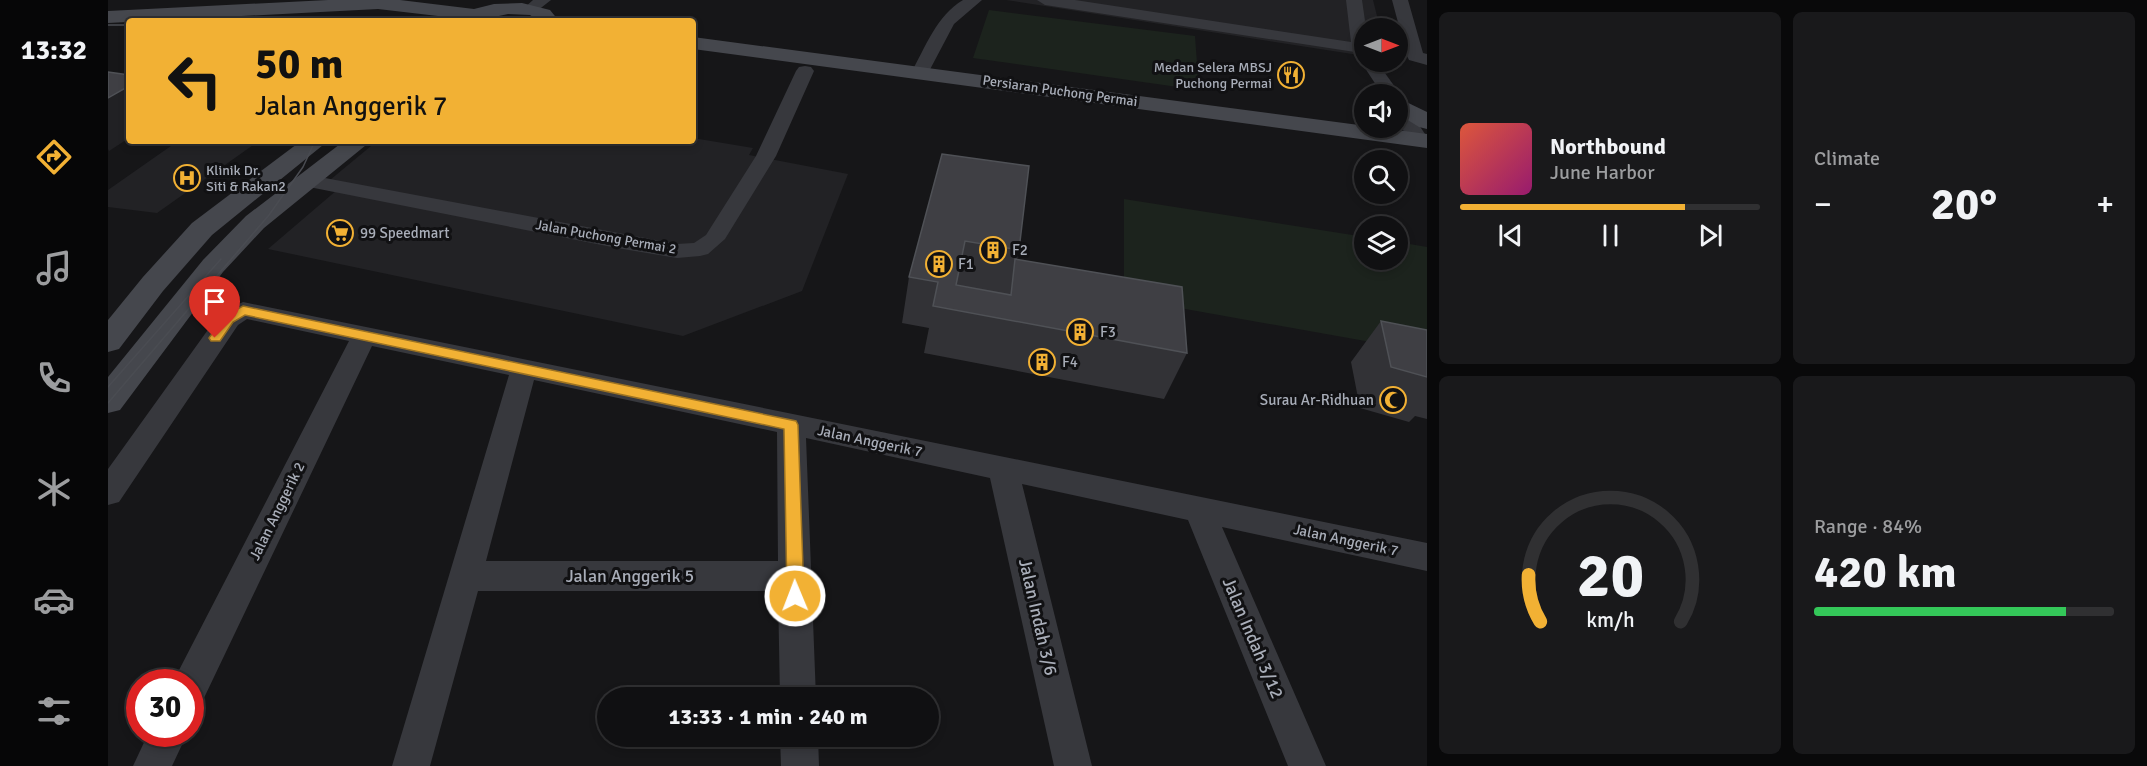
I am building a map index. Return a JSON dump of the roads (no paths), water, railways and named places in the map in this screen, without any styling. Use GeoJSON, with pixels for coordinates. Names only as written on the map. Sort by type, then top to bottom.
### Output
{"type":"FeatureCollection","features":[{"type":"Feature","properties":{"kind":"street"},"geometry":{"type":"LineString","coordinates":[[920,73],[952,15],[964,4],[974,0]]}},
{"type":"Feature","properties":{"kind":"street"},"geometry":{"type":"LineString","coordinates":[[1045,0],[1354,53]]}},
{"type":"Feature","properties":{"kind":"street"},"geometry":{"type":"LineString","coordinates":[[1354,0],[1358,18]]}},
{"type":"Feature","properties":{"kind":"street"},"geometry":{"type":"LineString","coordinates":[[1400,0],[1415,56],[1427,60]]}},
{"type":"Feature","properties":{"kind":"street"},"geometry":{"type":"LineString","coordinates":[[108,17],[378,3],[467,17],[508,6],[537,4],[548,18]]}},
{"type":"Feature","properties":{"kind":"street"},"geometry":{"type":"LineString","coordinates":[[286,18],[367,15],[392,18]]}},
{"type":"Feature","properties":{"kind":"street"},"geometry":{"type":"LineString","coordinates":[[108,27],[126,26]]}},
{"type":"Feature","properties":{"kind":"street","name":"Persiaran Puchong Permai"},"geometry":{"type":"LineString","coordinates":[[696,43],[1425,139]]}},
{"type":"Feature","properties":{"kind":"street","name":"Persiaran Puchong Permai"},"geometry":{"type":"LineString","coordinates":[[696,56],[1362,144],[1425,139]]}},
{"type":"Feature","properties":{"kind":"street","name":"Jalan Puchong Permai 2"},"geometry":{"type":"LineString","coordinates":[[309,181],[617,241],[677,251],[700,249],[714,239],[766,156],[804,71]]}},
{"type":"Feature","properties":{"kind":"street"},"geometry":{"type":"LineString","coordinates":[[1408,118],[1425,139]]}},
{"type":"Feature","properties":{"kind":"street"},"geometry":{"type":"LineString","coordinates":[[108,341],[202,229],[312,144]]}},
{"type":"Feature","properties":{"kind":"street"},"geometry":{"type":"LineString","coordinates":[[108,401],[213,266],[255,222],[355,144]]}},
{"type":"Feature","properties":{"kind":"street","name":"Jalan Anggerik 7"},"geometry":{"type":"LineString","coordinates":[[108,493],[229,319],[243,310],[1199,509],[1425,560]]}},
{"type":"Feature","properties":{"kind":"street","name":"Jalan Anggerik 2"},"geometry":{"type":"LineString","coordinates":[[199,669],[364,336]]}},
{"type":"Feature","properties":{"kind":"street"},"geometry":{"type":"LineString","coordinates":[[411,766],[524,369]]}},
{"type":"Feature","properties":{"kind":"street"},"geometry":{"type":"LineString","coordinates":[[791,425],[798,687]]}},
{"type":"Feature","properties":{"kind":"street","name":"Jalan Indah 3/6"},"geometry":{"type":"LineString","coordinates":[[1003,469],[1073,766]]}},
{"type":"Feature","properties":{"kind":"street","name":"Jalan Indah 3/12"},"geometry":{"type":"LineString","coordinates":[[1199,509],[1307,766]]}},
{"type":"Feature","properties":{"kind":"street","name":"Jalan Anggerik 5"},"geometry":{"type":"LineString","coordinates":[[465,576],[795,576]]}},
{"type":"Feature","properties":{"kind":"street"},"geometry":{"type":"LineString","coordinates":[[152,766],[162,747]]}},
{"type":"Feature","properties":{"kind":"street"},"geometry":{"type":"LineString","coordinates":[[799,747],[800,766]]}},
{"type":"Feature","properties":{"kind":"tram line"},"geometry":{"type":"LineString","coordinates":[[108,25],[126,25]]}},
{"type":"Feature","properties":{"kind":"tram line"},"geometry":{"type":"LineString","coordinates":[[108,403],[269,215],[303,167],[314,144]]}},
{"type":"Feature","properties":{"kind":"tram line"},"geometry":{"type":"LineString","coordinates":[[108,387],[221,259]]}},
{"type":"Feature","properties":{"kind":"place","name":"Medan Selera MBSJ Puchong Permai"},"geometry":{"type":"Point","coordinates":[1291,75]}},
{"type":"Feature","properties":{"kind":"place","name":"Klinik Dr. Siti & Rakan2"},"geometry":{"type":"Point","coordinates":[187,178]}},
{"type":"Feature","properties":{"kind":"place","name":"99 Speedmart"},"geometry":{"type":"Point","coordinates":[340,233]}},
{"type":"Feature","properties":{"kind":"place","name":"F2"},"geometry":{"type":"Point","coordinates":[993,250]}},
{"type":"Feature","properties":{"kind":"place","name":"F1"},"geometry":{"type":"Point","coordinates":[939,264]}},
{"type":"Feature","properties":{"kind":"place","name":"F3"},"geometry":{"type":"Point","coordinates":[1080,332]}},
{"type":"Feature","properties":{"kind":"place","name":"F4"},"geometry":{"type":"Point","coordinates":[1042,362]}},
{"type":"Feature","properties":{"kind":"place","name":"Surau Ar-Ridhuan"},"geometry":{"type":"Point","coordinates":[1393,400]}}]}
